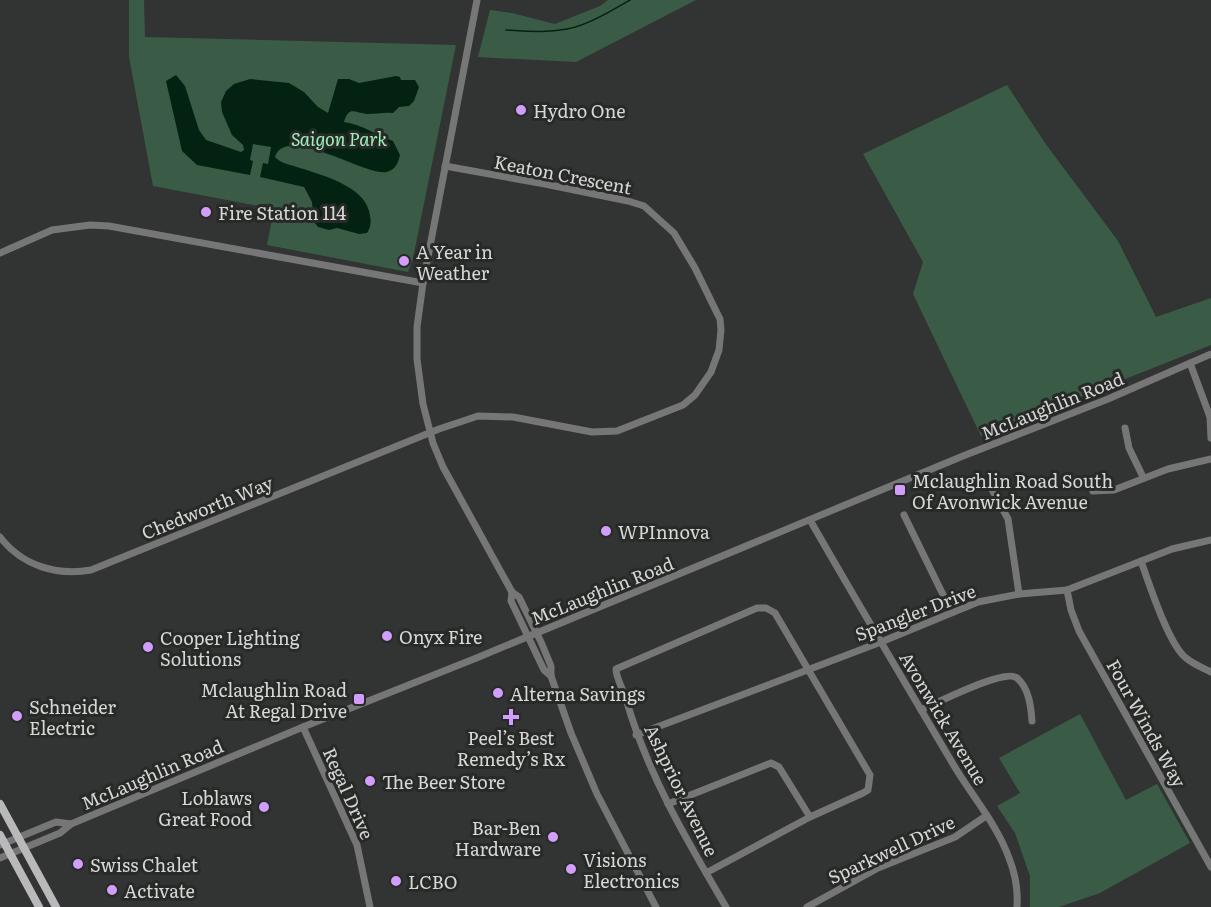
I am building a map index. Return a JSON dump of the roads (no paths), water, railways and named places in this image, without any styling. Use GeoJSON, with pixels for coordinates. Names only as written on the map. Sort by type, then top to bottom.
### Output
{"type":"FeatureCollection","features":[{"type":"Feature","properties":{"kind":"main road"},"geometry":{"type":"LineString","coordinates":[[0,804],[56,907]]}},
{"type":"Feature","properties":{"kind":"main road"},"geometry":{"type":"LineString","coordinates":[[2,841],[39,907]]}},
{"type":"Feature","properties":{"kind":"street"},"geometry":{"type":"LineString","coordinates":[[477,0],[423,283],[417,327],[420,390],[429,432],[443,467],[512,592],[519,597],[537,633],[551,666],[551,676],[571,733],[597,794],[656,907]]}},
{"type":"Feature","properties":{"kind":"street","name":"Keaton Crescent"},"geometry":{"type":"LineString","coordinates":[[429,432],[478,416],[513,417],[592,432],[617,431],[683,405],[695,394],[711,372],[719,350],[721,330],[717,310],[674,233],[644,206],[545,184],[445,166]]}},
{"type":"Feature","properties":{"kind":"street"},"geometry":{"type":"LineString","coordinates":[[0,254],[52,230],[90,225],[109,226],[423,283]]}},
{"type":"Feature","properties":{"kind":"street","name":"McLaughlin Road"},"geometry":{"type":"LineString","coordinates":[[0,858],[60,833],[71,824],[303,727],[1108,399],[1211,354]]}},
{"type":"Feature","properties":{"kind":"street"},"geometry":{"type":"LineString","coordinates":[[1190,363],[1210,417],[1211,438]]}},
{"type":"Feature","properties":{"kind":"street"},"geometry":{"type":"LineString","coordinates":[[1125,428],[1129,448],[1143,477]]}},
{"type":"Feature","properties":{"kind":"street","name":"Chedworth Way"},"geometry":{"type":"LineString","coordinates":[[0,537],[17,554],[39,566],[65,572],[92,570],[429,432]]}},
{"type":"Feature","properties":{"kind":"street"},"geometry":{"type":"LineString","coordinates":[[1093,491],[1114,490],[1168,469],[1211,459]]}},
{"type":"Feature","properties":{"kind":"street"},"geometry":{"type":"LineString","coordinates":[[988,482],[1008,519],[1019,594]]}},
{"type":"Feature","properties":{"kind":"street"},"geometry":{"type":"LineString","coordinates":[[904,515],[951,611]]}},
{"type":"Feature","properties":{"kind":"street","name":"Avonwick Avenue"},"geometry":{"type":"LineString","coordinates":[[810,520],[962,780],[999,836],[1009,858],[1017,907]]}},
{"type":"Feature","properties":{"kind":"street","name":"Spangler Drive"},"geometry":{"type":"LineString","coordinates":[[636,735],[881,642],[951,611],[978,602],[1019,594],[1066,590],[1172,549],[1211,540]]}},
{"type":"Feature","properties":{"kind":"street"},"geometry":{"type":"LineString","coordinates":[[1141,561],[1164,622],[1180,651],[1186,658],[1211,672]]}},
{"type":"Feature","properties":{"kind":"street","name":"Four Winds Way"},"geometry":{"type":"LineString","coordinates":[[1066,590],[1079,631],[1211,867]]}},
{"type":"Feature","properties":{"kind":"street"},"geometry":{"type":"LineString","coordinates":[[512,592],[511,601],[544,670],[551,676]]}},
{"type":"Feature","properties":{"kind":"street","name":"Ashprior Avenue"},"geometry":{"type":"LineString","coordinates":[[726,907],[668,804],[636,735],[616,669],[757,608],[766,608],[775,613],[808,668]]}},
{"type":"Feature","properties":{"kind":"street"},"geometry":{"type":"LineString","coordinates":[[706,873],[868,790],[870,775],[808,668]]}},
{"type":"Feature","properties":{"kind":"street"},"geometry":{"type":"LineString","coordinates":[[921,710],[987,682],[1015,676],[1030,700],[1032,721]]}},
{"type":"Feature","properties":{"kind":"street","name":"Regal Drive"},"geometry":{"type":"LineString","coordinates":[[303,727],[357,845],[370,907]]}},
{"type":"Feature","properties":{"kind":"street"},"geometry":{"type":"LineString","coordinates":[[668,804],[771,764],[779,767],[810,818]]}},
{"type":"Feature","properties":{"kind":"street","name":"Sparkwell Drive"},"geometry":{"type":"LineString","coordinates":[[807,907],[879,868],[956,837],[986,816]]}},
{"type":"Feature","properties":{"kind":"street","name":"McLaughlin Road"},"geometry":{"type":"LineString","coordinates":[[2,841],[19,837],[56,822],[71,824]]}},
{"type":"Feature","properties":{"kind":"waterway"},"geometry":{"type":"LineString","coordinates":[[506,30],[544,31],[574,27],[599,17],[630,0]]}},
{"type":"Feature","properties":{"kind":"place","name":"Hydro One"},"geometry":{"type":"Point","coordinates":[521,110]}},
{"type":"Feature","properties":{"kind":"place","name":"Fire Station 114"},"geometry":{"type":"Point","coordinates":[206,212]}},
{"type":"Feature","properties":{"kind":"place","name":"A Year in Weather"},"geometry":{"type":"Point","coordinates":[404,261]}},
{"type":"Feature","properties":{"kind":"place","name":"Mclaughlin Road South Of Avonwick Avenue"},"geometry":{"type":"Point","coordinates":[900,490]}},
{"type":"Feature","properties":{"kind":"place","name":"WPInnova"},"geometry":{"type":"Point","coordinates":[606,531]}},
{"type":"Feature","properties":{"kind":"place","name":"Onyx Fire"},"geometry":{"type":"Point","coordinates":[387,636]}},
{"type":"Feature","properties":{"kind":"place","name":"Cooper Lighting Solutions"},"geometry":{"type":"Point","coordinates":[148,647]}},
{"type":"Feature","properties":{"kind":"place","name":"Alterna Savings"},"geometry":{"type":"Point","coordinates":[498,693]}},
{"type":"Feature","properties":{"kind":"place","name":"Mclaughlin Road At Regal Drive"},"geometry":{"type":"Point","coordinates":[359,699]}},
{"type":"Feature","properties":{"kind":"place","name":"Schneider Electric"},"geometry":{"type":"Point","coordinates":[17,716]}},
{"type":"Feature","properties":{"kind":"place","name":"Peel’s Best Remedy’s Rx"},"geometry":{"type":"Point","coordinates":[511,717]}},
{"type":"Feature","properties":{"kind":"place","name":"The Beer Store"},"geometry":{"type":"Point","coordinates":[370,781]}},
{"type":"Feature","properties":{"kind":"place","name":"Loblaws Great Food"},"geometry":{"type":"Point","coordinates":[264,807]}},
{"type":"Feature","properties":{"kind":"place","name":"Bar-Ben Hardware"},"geometry":{"type":"Point","coordinates":[553,837]}},
{"type":"Feature","properties":{"kind":"place","name":"Swiss Chalet"},"geometry":{"type":"Point","coordinates":[78,864]}},
{"type":"Feature","properties":{"kind":"place","name":"Visions Electronics"},"geometry":{"type":"Point","coordinates":[571,869]}},
{"type":"Feature","properties":{"kind":"place","name":"LCBO"},"geometry":{"type":"Point","coordinates":[396,881]}},
{"type":"Feature","properties":{"kind":"place","name":"Activate"},"geometry":{"type":"Point","coordinates":[112,890]}},
{"type":"Feature","properties":{"kind":"park label","name":"Saigon Park"},"geometry":{"type":"Point","coordinates":[339,138]}}]}
